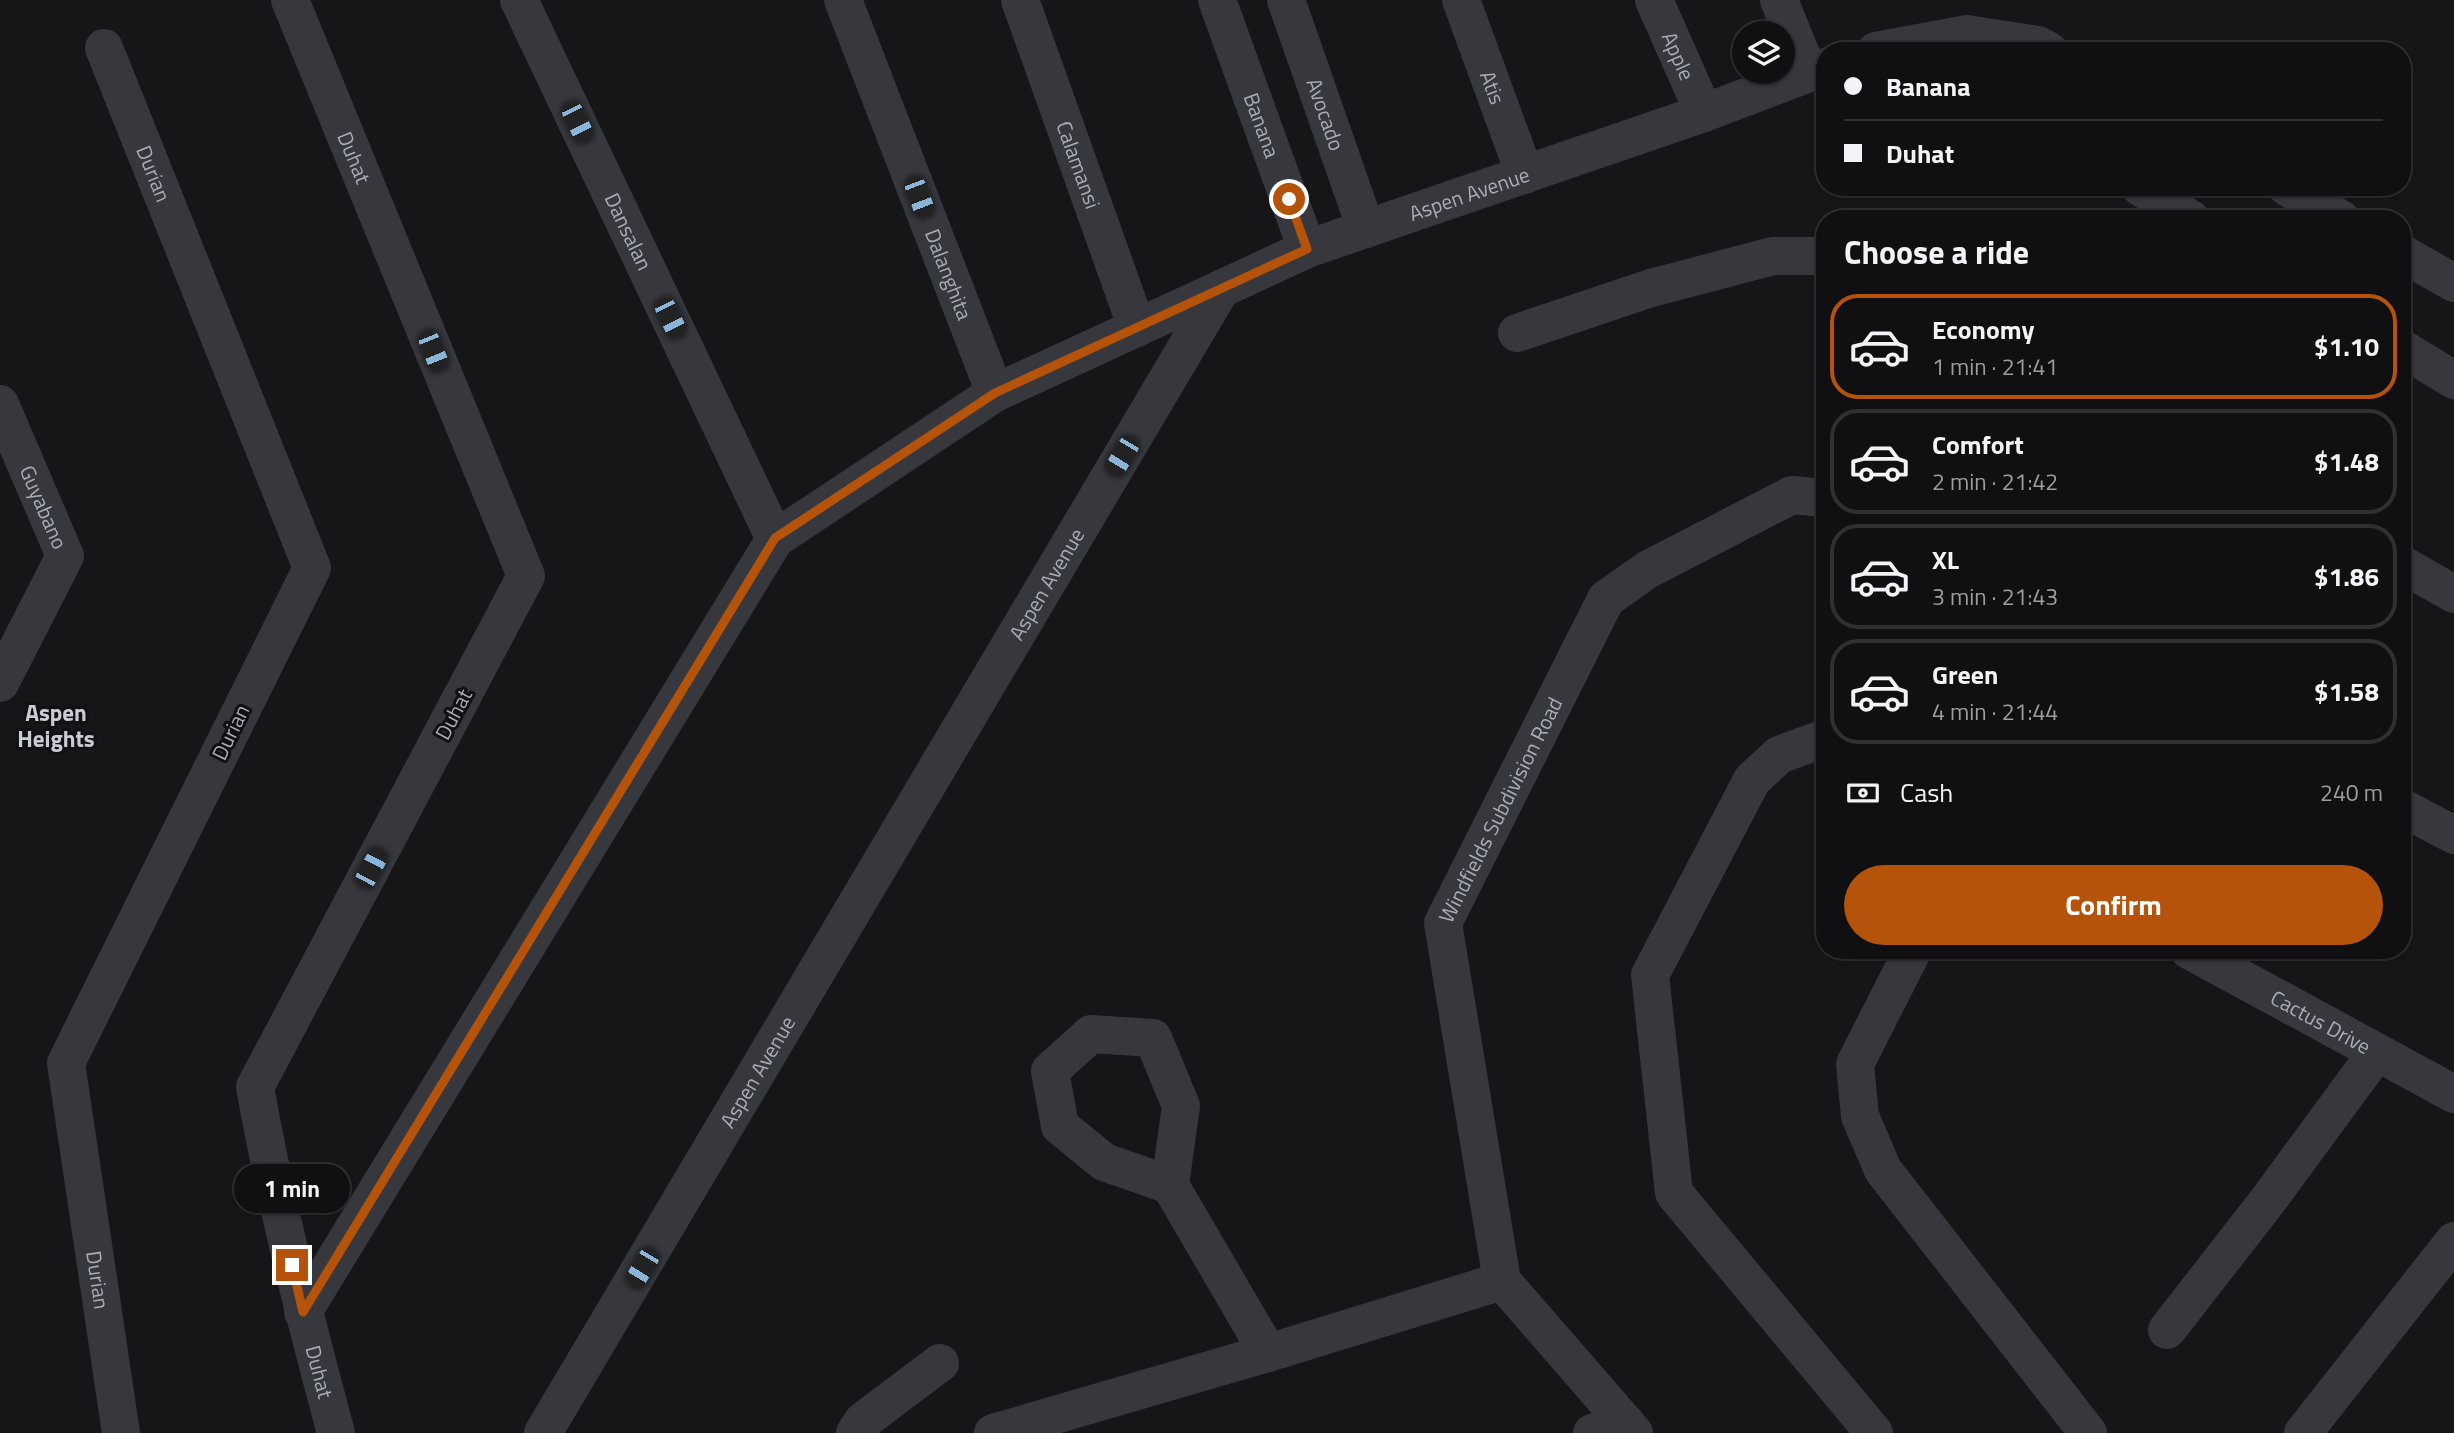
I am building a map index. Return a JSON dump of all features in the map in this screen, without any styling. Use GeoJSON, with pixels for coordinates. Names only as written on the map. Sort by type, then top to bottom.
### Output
{"type":"FeatureCollection","features":[{"type":"Feature","properties":{"kind":"street","name":"Duhat"},"geometry":{"type":"LineString","coordinates":[[290,0],[526,576],[254,1087],[270,1172],[303,1312],[336,1433]]}},
{"type":"Feature","properties":{"kind":"street","name":"Dansalan"},"geometry":{"type":"LineString","coordinates":[[519,0],[775,538]]}},
{"type":"Feature","properties":{"kind":"street","name":"Dalanghita"},"geometry":{"type":"LineString","coordinates":[[843,0],[995,393]]}},
{"type":"Feature","properties":{"kind":"street","name":"Calamansi"},"geometry":{"type":"LineString","coordinates":[[1020,0],[1137,328]]}},
{"type":"Feature","properties":{"kind":"street","name":"Banana"},"geometry":{"type":"LineString","coordinates":[[1217,0],[1307,249]]}},
{"type":"Feature","properties":{"kind":"street","name":"Avocado"},"geometry":{"type":"LineString","coordinates":[[1286,0],[1366,229]]}},
{"type":"Feature","properties":{"kind":"street","name":"Atis"},"geometry":{"type":"LineString","coordinates":[[1461,0],[1525,175]]}},
{"type":"Feature","properties":{"kind":"street","name":"Apple"},"geometry":{"type":"LineString","coordinates":[[1654,0],[1704,113]]}},
{"type":"Feature","properties":{"kind":"street"},"geometry":{"type":"LineString","coordinates":[[1779,0],[1816,67]]}},
{"type":"Feature","properties":{"kind":"street"},"geometry":{"type":"LineString","coordinates":[[1924,42],[1967,34],[2024,42]]}},
{"type":"Feature","properties":{"kind":"street","name":"Durian"},"geometry":{"type":"LineString","coordinates":[[104,48],[312,568],[66,1063],[121,1433]]}},
{"type":"Feature","properties":{"kind":"street","name":"Aspen Avenue"},"geometry":{"type":"LineString","coordinates":[[543,1433],[1221,289],[1307,249],[1704,113],[1816,69]]}},
{"type":"Feature","properties":{"kind":"street"},"geometry":{"type":"LineString","coordinates":[[2154,196],[2177,210]]}},
{"type":"Feature","properties":{"kind":"street"},"geometry":{"type":"LineString","coordinates":[[2302,196],[2326,210]]}},
{"type":"Feature","properties":{"kind":"street"},"geometry":{"type":"LineString","coordinates":[[1517,334],[1651,288],[1773,256],[1816,256]]}},
{"type":"Feature","properties":{"kind":"street"},"geometry":{"type":"LineString","coordinates":[[2411,259],[2454,284]]}},
{"type":"Feature","properties":{"kind":"street"},"geometry":{"type":"LineString","coordinates":[[303,1312],[775,538],[995,393],[1221,289]]}},
{"type":"Feature","properties":{"kind":"street"},"geometry":{"type":"LineString","coordinates":[[2411,354],[2454,380]]}},
{"type":"Feature","properties":{"kind":"street","name":"Guyabano"},"geometry":{"type":"LineString","coordinates":[[0,404],[65,556],[0,682]]}},
{"type":"Feature","properties":{"kind":"street","name":"Windfields Subdivision Road"},"geometry":{"type":"LineString","coordinates":[[1502,1281],[1443,923],[1606,598],[1647,570],[1792,495],[1816,497]]}},
{"type":"Feature","properties":{"kind":"street"},"geometry":{"type":"LineString","coordinates":[[2411,570],[2454,594]]}},
{"type":"Feature","properties":{"kind":"street"},"geometry":{"type":"LineString","coordinates":[[1816,745],[1779,755],[1752,780],[1650,975],[1674,1193],[1874,1433]]}},
{"type":"Feature","properties":{"kind":"street"},"geometry":{"type":"LineString","coordinates":[[2411,812],[2454,835]]}},
{"type":"Feature","properties":{"kind":"street"},"geometry":{"type":"LineString","coordinates":[[1908,959],[1855,1064],[1860,1116],[1883,1170],[2088,1433]]}},
{"type":"Feature","properties":{"kind":"street","name":"Cactus Drive"},"geometry":{"type":"LineString","coordinates":[[2206,959],[2454,1094]]}},
{"type":"Feature","properties":{"kind":"street"},"geometry":{"type":"LineString","coordinates":[[2167,1330],[2269,1199],[2377,1052]]}},
{"type":"Feature","properties":{"kind":"street"},"geometry":{"type":"LineString","coordinates":[[1170,1185],[1268,1353]]}},
{"type":"Feature","properties":{"kind":"street"},"geometry":{"type":"LineString","coordinates":[[2303,1433],[2454,1241]]}},
{"type":"Feature","properties":{"kind":"street"},"geometry":{"type":"LineString","coordinates":[[993,1433],[1502,1281],[1617,1430]]}},
{"type":"Feature","properties":{"kind":"street"},"geometry":{"type":"LineString","coordinates":[[855,1433],[863,1421],[940,1363]]}},
{"type":"Feature","properties":{"kind":"district","name":"Aspen Heights"},"geometry":{"type":"Point","coordinates":[56,725]}},
{"type":"Feature","properties":{"kind":"route"},"geometry":{"type":"LineString","coordinates":[[292,1265],[303,1312],[775,538],[995,393],[1307,249],[1289,199]]}}]}
